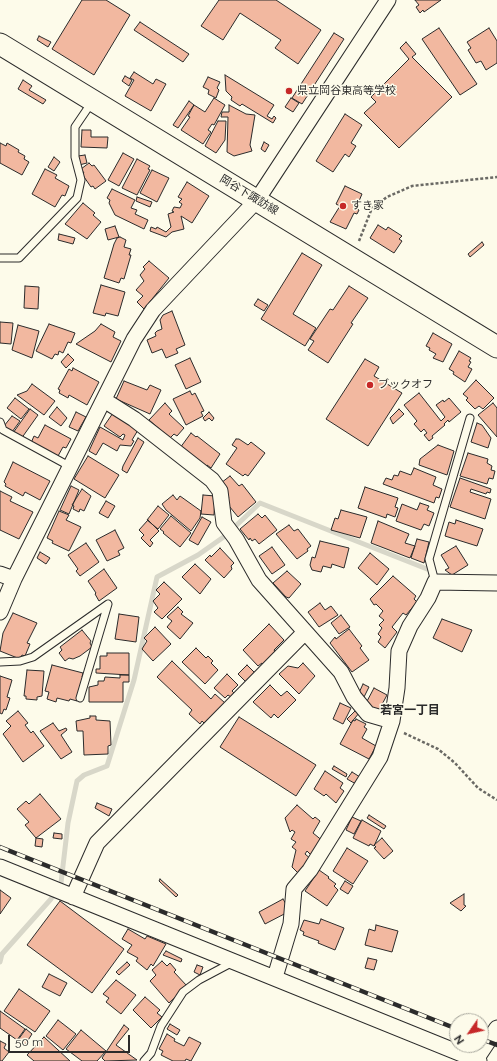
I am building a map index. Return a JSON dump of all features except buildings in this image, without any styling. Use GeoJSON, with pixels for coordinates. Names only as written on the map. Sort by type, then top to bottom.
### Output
{"type":"FeatureCollection","features":[{"type":"Feature","properties":{"kind":"main road","name":"岡谷下諏訪線"},"geometry":{"type":"LineString","coordinates":[[0,44],[497,347]]}},
{"type":"Feature","properties":{"kind":"street"},"geometry":{"type":"LineString","coordinates":[[0,612],[7,577],[71,467],[134,339],[153,310],[257,200],[388,0]]}},
{"type":"Feature","properties":{"kind":"street"},"geometry":{"type":"LineString","coordinates":[[104,400],[134,418],[212,480],[220,491],[224,523],[236,538],[259,580],[341,672],[354,697],[368,714],[391,724]]}},
{"type":"Feature","properties":{"kind":"street"},"geometry":{"type":"LineString","coordinates":[[275,977],[291,924],[294,889],[310,870],[380,757],[391,724],[397,688],[399,651],[410,626],[428,598],[435,582],[497,583]]}},
{"type":"Feature","properties":{"kind":"street"},"geometry":{"type":"LineString","coordinates":[[73,897],[97,843],[305,632]]}},
{"type":"Feature","properties":{"kind":"street"},"geometry":{"type":"LineString","coordinates":[[0,867],[275,977],[477,1061],[497,1028]]}},
{"type":"Feature","properties":{"kind":"lane"},"geometry":{"type":"LineString","coordinates":[[0,258],[19,258],[77,198],[81,180],[75,158],[75,127],[93,100]]}},
{"type":"Feature","properties":{"kind":"lane"},"geometry":{"type":"LineString","coordinates":[[435,582],[429,559],[470,418]]}},
{"type":"Feature","properties":{"kind":"lane"},"geometry":{"type":"LineString","coordinates":[[0,422],[3,430],[71,467]]}},
{"type":"Feature","properties":{"kind":"lane"},"geometry":{"type":"LineString","coordinates":[[0,662],[20,661],[33,657],[108,604],[80,698]]}},
{"type":"Feature","properties":{"kind":"lane"},"geometry":{"type":"LineString","coordinates":[[144,1061],[151,1053],[165,1019],[183,992],[199,980],[234,961]]}},
{"type":"Feature","properties":{"kind":"path"},"geometry":{"type":"LineString","coordinates":[[352,258],[372,208],[388,196],[412,186],[497,177]]}},
{"type":"Feature","properties":{"kind":"path"},"geometry":{"type":"LineString","coordinates":[[391,724],[438,749],[455,763],[478,788],[497,800]]}},
{"type":"Feature","properties":{"kind":"waterway"},"geometry":{"type":"LineString","coordinates":[[0,962],[2,954],[51,899],[61,883],[68,823],[77,781],[84,775],[107,766],[134,680],[157,577],[198,555],[225,536],[260,503],[427,569]]}},
{"type":"Feature","properties":{"kind":"railway"},"geometry":{"type":"LineString","coordinates":[[0,847],[449,1026]]}},
{"type":"Feature","properties":{"kind":"railway"},"geometry":{"type":"LineString","coordinates":[[489,1042],[497,1045]]}},
{"type":"Feature","properties":{"kind":"place","name":"県立岡谷東高等学校"},"geometry":{"type":"Point","coordinates":[289,91]}},
{"type":"Feature","properties":{"kind":"place","name":"すき家"},"geometry":{"type":"Point","coordinates":[343,206]}},
{"type":"Feature","properties":{"kind":"place","name":"ブックオフ"},"geometry":{"type":"Point","coordinates":[370,385]}},
{"type":"Feature","properties":{"kind":"district","name":"若宮一丁目"},"geometry":{"type":"Point","coordinates":[410,710]}}]}
